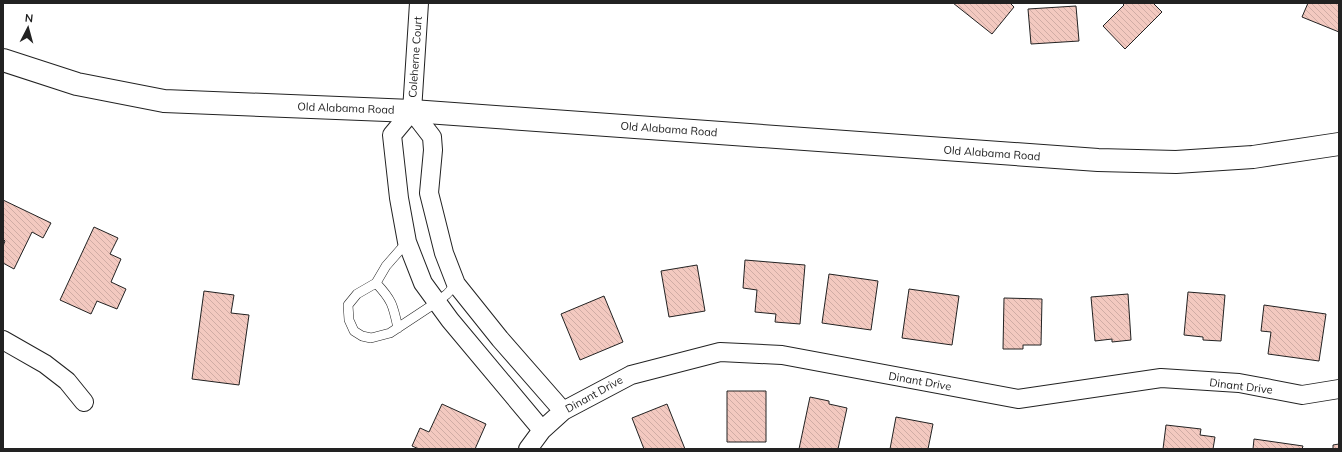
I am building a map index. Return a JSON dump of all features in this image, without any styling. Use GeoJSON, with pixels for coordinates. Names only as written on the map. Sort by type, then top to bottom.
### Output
{"type":"FeatureCollection","features":[{"type":"Feature","properties":{"kind":"main road","name":"Old Alabama Road"},"geometry":{"type":"LineString","coordinates":[[3,60],[77,84],[164,102],[412,111],[1098,160],[1176,162],[1253,157],[1339,144]]}},
{"type":"Feature","properties":{"kind":"street","name":"Coleherne Court"},"geometry":{"type":"LineString","coordinates":[[412,111],[419,3]]}},
{"type":"Feature","properties":{"kind":"street"},"geometry":{"type":"LineString","coordinates":[[542,430],[450,320],[423,283],[407,242],[399,198],[392,135],[412,111],[432,137],[433,150],[429,193],[444,253],[456,284],[500,339],[563,411]]}},
{"type":"Feature","properties":{"kind":"street"},"geometry":{"type":"LineString","coordinates":[[399,198],[429,193]]}},
{"type":"Feature","properties":{"kind":"street"},"geometry":{"type":"LineString","coordinates":[[3,340],[45,364],[67,381],[84,402]]}},
{"type":"Feature","properties":{"kind":"street","name":"Dinant Drive"},"geometry":{"type":"LineString","coordinates":[[528,449],[542,430],[563,411],[631,375],[720,352],[782,355],[1018,399],[1161,378],[1239,384],[1302,395],[1339,389]]}},
{"type":"Feature","properties":{"kind":"lane"},"geometry":{"type":"LineString","coordinates":[[407,242],[386,266],[376,283],[356,294],[348,306],[349,320],[354,331],[362,336],[371,338],[390,333],[437,302],[456,284]]}},
{"type":"Feature","properties":{"kind":"lane"},"geometry":{"type":"LineString","coordinates":[[376,283],[388,295],[398,328]]}},
{"type":"Feature","properties":{"kind":"building"},"geometry":{"type":"Polygon","coordinates":[[[953,3],[1010,3],[1014,7],[992,34],[953,3]]]}},
{"type":"Feature","properties":{"kind":"building"},"geometry":{"type":"Polygon","coordinates":[[[1122,3],[1153,3],[1162,12],[1125,49],[1103,26],[1124,5],[1122,3]]]}},
{"type":"Feature","properties":{"kind":"building"},"geometry":{"type":"Polygon","coordinates":[[[1308,3],[1339,3],[1339,32],[1302,17],[1308,3]]]}},
{"type":"Feature","properties":{"kind":"building"},"geometry":{"type":"Polygon","coordinates":[[[1076,6],[1079,41],[1031,44],[1028,9],[1076,6]]]}},
{"type":"Feature","properties":{"kind":"building"},"geometry":{"type":"Polygon","coordinates":[[[3,200],[51,223],[43,238],[32,232],[14,269],[3,263],[3,246],[5,241],[3,239],[3,200]]]}},
{"type":"Feature","properties":{"kind":"building"},"geometry":{"type":"Polygon","coordinates":[[[94,227],[118,238],[110,254],[121,259],[111,282],[126,289],[117,309],[97,301],[91,314],[60,300],[94,227]]]}},
{"type":"Feature","properties":{"kind":"building"},"geometry":{"type":"Polygon","coordinates":[[[745,260],[805,265],[800,324],[775,322],[776,314],[755,312],[757,290],[743,288],[745,260]]]}},
{"type":"Feature","properties":{"kind":"building"},"geometry":{"type":"Polygon","coordinates":[[[697,265],[705,311],[669,317],[661,271],[697,265]]]}},
{"type":"Feature","properties":{"kind":"building"},"geometry":{"type":"Polygon","coordinates":[[[829,274],[878,281],[871,330],[822,323],[829,274]]]}},
{"type":"Feature","properties":{"kind":"building"},"geometry":{"type":"Polygon","coordinates":[[[909,289],[959,296],[952,345],[902,338],[909,289]]]}},
{"type":"Feature","properties":{"kind":"building"},"geometry":{"type":"Polygon","coordinates":[[[204,291],[234,295],[231,313],[249,315],[239,385],[192,379],[204,291]]]}},
{"type":"Feature","properties":{"kind":"building"},"geometry":{"type":"Polygon","coordinates":[[[1188,292],[1225,295],[1221,341],[1203,340],[1203,337],[1184,335],[1188,292]]]}},
{"type":"Feature","properties":{"kind":"building"},"geometry":{"type":"Polygon","coordinates":[[[1128,294],[1131,340],[1112,342],[1112,339],[1095,341],[1091,297],[1128,294]]]}},
{"type":"Feature","properties":{"kind":"building"},"geometry":{"type":"Polygon","coordinates":[[[604,296],[623,342],[580,360],[561,314],[604,296]]]}},
{"type":"Feature","properties":{"kind":"building"},"geometry":{"type":"Polygon","coordinates":[[[1004,298],[1042,299],[1041,345],[1023,345],[1023,349],[1003,349],[1004,298]]]}},
{"type":"Feature","properties":{"kind":"building"},"geometry":{"type":"Polygon","coordinates":[[[1264,305],[1326,314],[1319,361],[1268,354],[1271,332],[1261,331],[1264,305]]]}},
{"type":"Feature","properties":{"kind":"building"},"geometry":{"type":"Polygon","coordinates":[[[727,391],[766,391],[766,442],[727,442],[727,391]]]}},
{"type":"Feature","properties":{"kind":"building"},"geometry":{"type":"Polygon","coordinates":[[[810,397],[829,401],[829,404],[847,408],[838,449],[799,449],[810,397]]]}},
{"type":"Feature","properties":{"kind":"building"},"geometry":{"type":"Polygon","coordinates":[[[442,404],[486,424],[475,449],[419,449],[412,446],[420,428],[429,432],[442,404]]]}},
{"type":"Feature","properties":{"kind":"building"},"geometry":{"type":"Polygon","coordinates":[[[667,404],[685,449],[644,449],[632,418],[667,404]]]}},
{"type":"Feature","properties":{"kind":"building"},"geometry":{"type":"Polygon","coordinates":[[[896,417],[933,424],[928,449],[890,449],[896,417]]]}},
{"type":"Feature","properties":{"kind":"building"},"geometry":{"type":"Polygon","coordinates":[[[1166,425],[1201,429],[1200,435],[1215,437],[1213,449],[1163,449],[1166,425]]]}},
{"type":"Feature","properties":{"kind":"building"},"geometry":{"type":"Polygon","coordinates":[[[1254,439],[1303,446],[1302,449],[1253,449],[1254,439]]]}},
{"type":"Feature","properties":{"kind":"building"},"geometry":{"type":"Polygon","coordinates":[[[1339,444],[1339,449],[1333,449],[1333,445],[1339,444]]]}}]}
